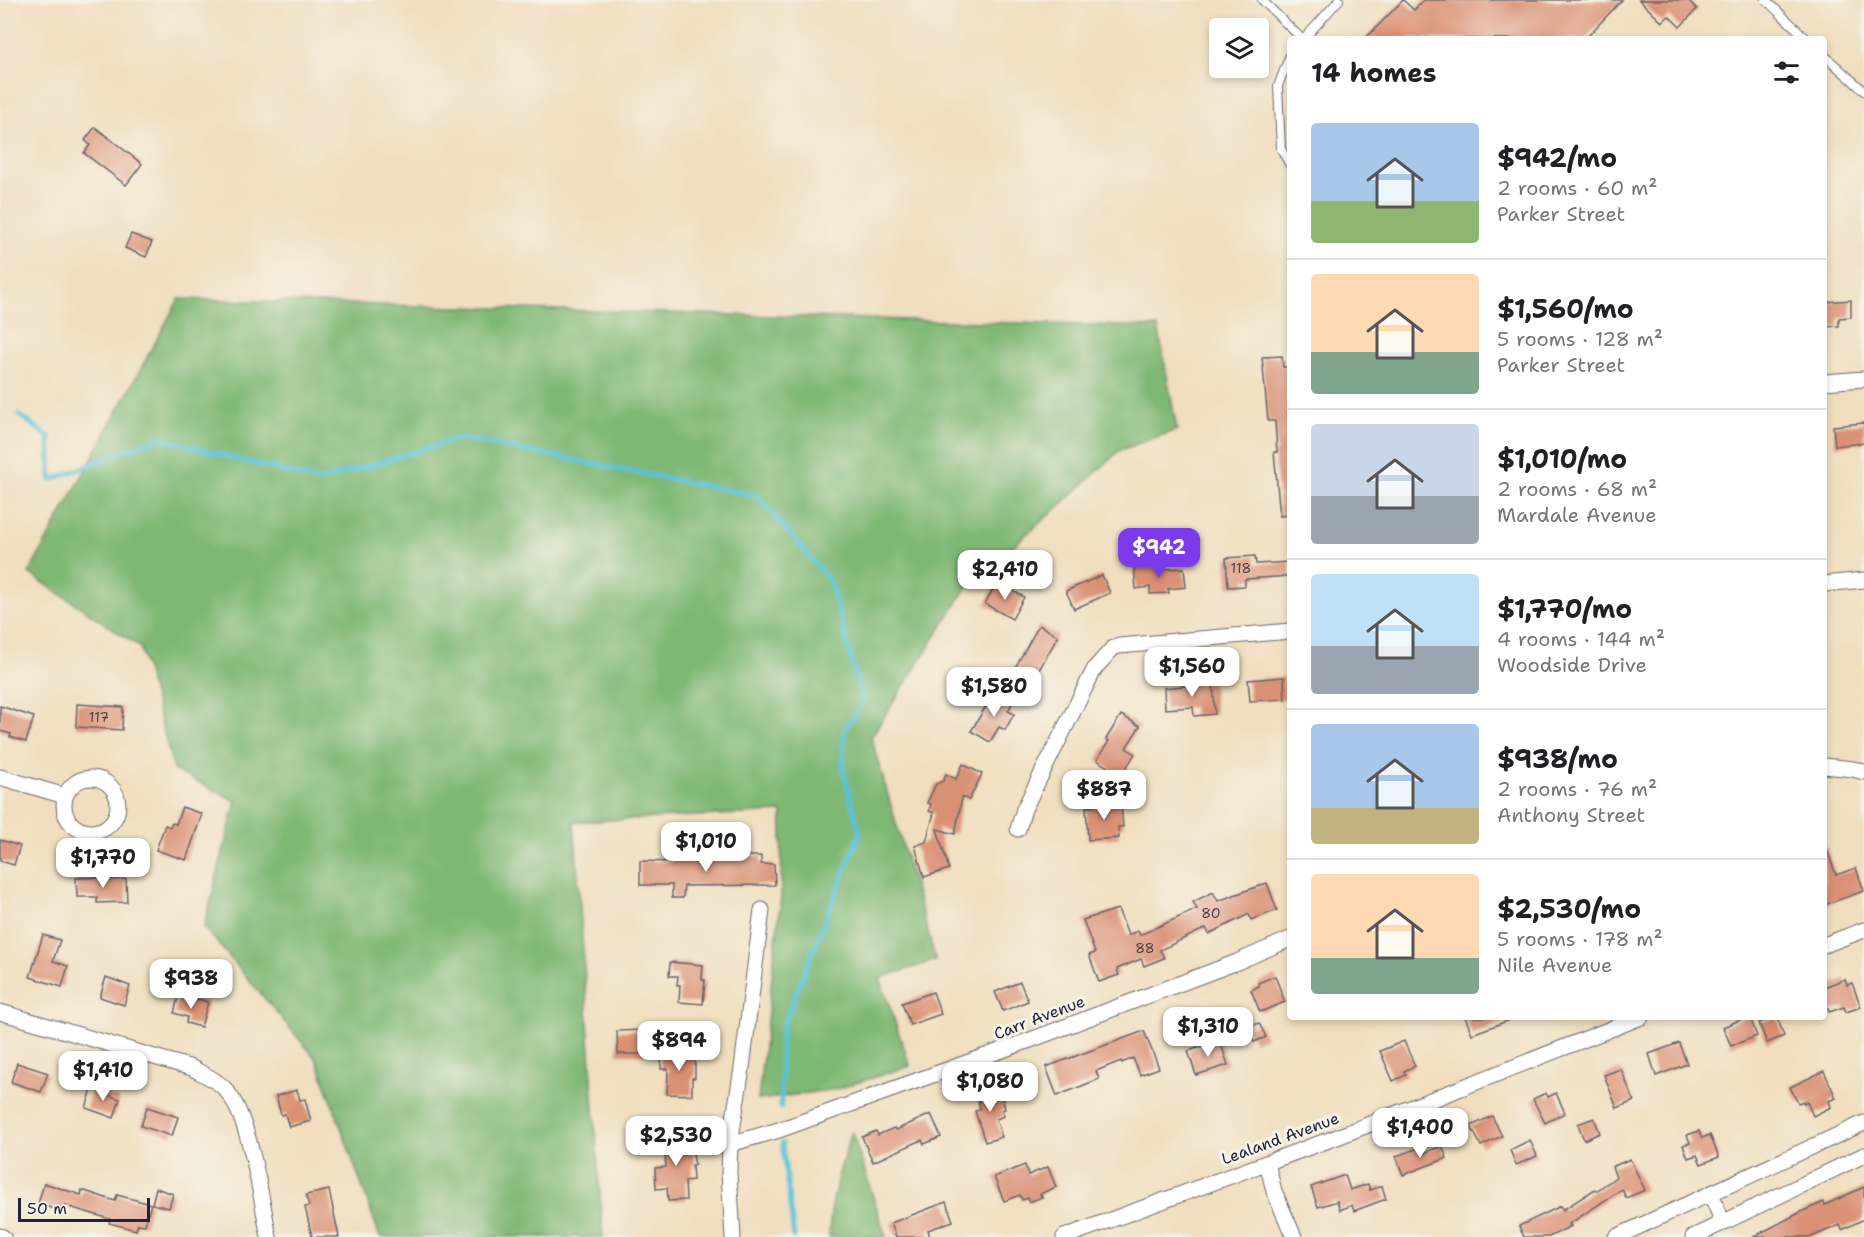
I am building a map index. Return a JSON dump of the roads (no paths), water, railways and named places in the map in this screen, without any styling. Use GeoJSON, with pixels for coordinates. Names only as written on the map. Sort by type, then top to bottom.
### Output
{"type":"FeatureCollection","features":[{"type":"Feature","properties":{"kind":"street"},"geometry":{"type":"LineString","coordinates":[[1827,382],[1864,379]]}},
{"type":"Feature","properties":{"kind":"street"},"geometry":{"type":"LineString","coordinates":[[1827,584],[1864,580]]}},
{"type":"Feature","properties":{"kind":"street"},"geometry":{"type":"LineString","coordinates":[[1018,829],[1024,809],[1095,668],[1113,648],[1287,631]]}},
{"type":"Feature","properties":{"kind":"street"},"geometry":{"type":"LineString","coordinates":[[1827,766],[1864,772]]}},
{"type":"Feature","properties":{"kind":"street"},"geometry":{"type":"LineString","coordinates":[[0,777],[65,796]]}},
{"type":"Feature","properties":{"kind":"street"},"geometry":{"type":"LineString","coordinates":[[733,1237],[729,1173],[730,1144],[744,1056],[762,910]]}},
{"type":"Feature","properties":{"kind":"street"},"geometry":{"type":"LineString","coordinates":[[1827,944],[1864,930]]}},
{"type":"Feature","properties":{"kind":"street","name":"Carr Avenue"},"geometry":{"type":"LineString","coordinates":[[730,1144],[779,1130],[1033,1040],[1287,940]]}},
{"type":"Feature","properties":{"kind":"street"},"geometry":{"type":"LineString","coordinates":[[0,1012],[192,1068],[213,1079],[224,1088],[234,1101],[246,1130],[269,1237]]}},
{"type":"Feature","properties":{"kind":"street","name":"Lealand Avenue"},"geometry":{"type":"LineString","coordinates":[[1064,1237],[1345,1134],[1633,1020]]}},
{"type":"Feature","properties":{"kind":"street"},"geometry":{"type":"LineString","coordinates":[[1616,1237],[1864,1123]]}},
{"type":"Feature","properties":{"kind":"street"},"geometry":{"type":"LineString","coordinates":[[1693,1237],[1864,1155]]}},
{"type":"Feature","properties":{"kind":"street"},"geometry":{"type":"LineString","coordinates":[[1267,1163],[1274,1191],[1294,1237]]}},
{"type":"Feature","properties":{"kind":"street"},"geometry":{"type":"LineString","coordinates":[[1712,1194],[1723,1223]]}},
{"type":"Feature","properties":{"kind":"lane"},"geometry":{"type":"LineString","coordinates":[[1262,0],[1300,36]]}},
{"type":"Feature","properties":{"kind":"lane"},"geometry":{"type":"LineString","coordinates":[[1306,36],[1339,0]]}},
{"type":"Feature","properties":{"kind":"lane"},"geometry":{"type":"LineString","coordinates":[[1766,0],[1804,36]]}},
{"type":"Feature","properties":{"kind":"lane"},"geometry":{"type":"LineString","coordinates":[[1827,58],[1864,91]]}},
{"type":"Feature","properties":{"kind":"lane"},"geometry":{"type":"LineString","coordinates":[[1287,63],[1278,86],[1281,149],[1287,160]]}},
{"type":"Feature","properties":{"kind":"waterway"},"geometry":{"type":"LineString","coordinates":[[19,415],[49,437],[51,480],[159,438],[319,481],[460,438],[758,496],[830,581],[863,701],[844,731],[843,769],[860,833],[781,1031],[781,1107]]}},
{"type":"Feature","properties":{"kind":"waterway"},"geometry":{"type":"LineString","coordinates":[[782,1143],[794,1237]]}}]}
